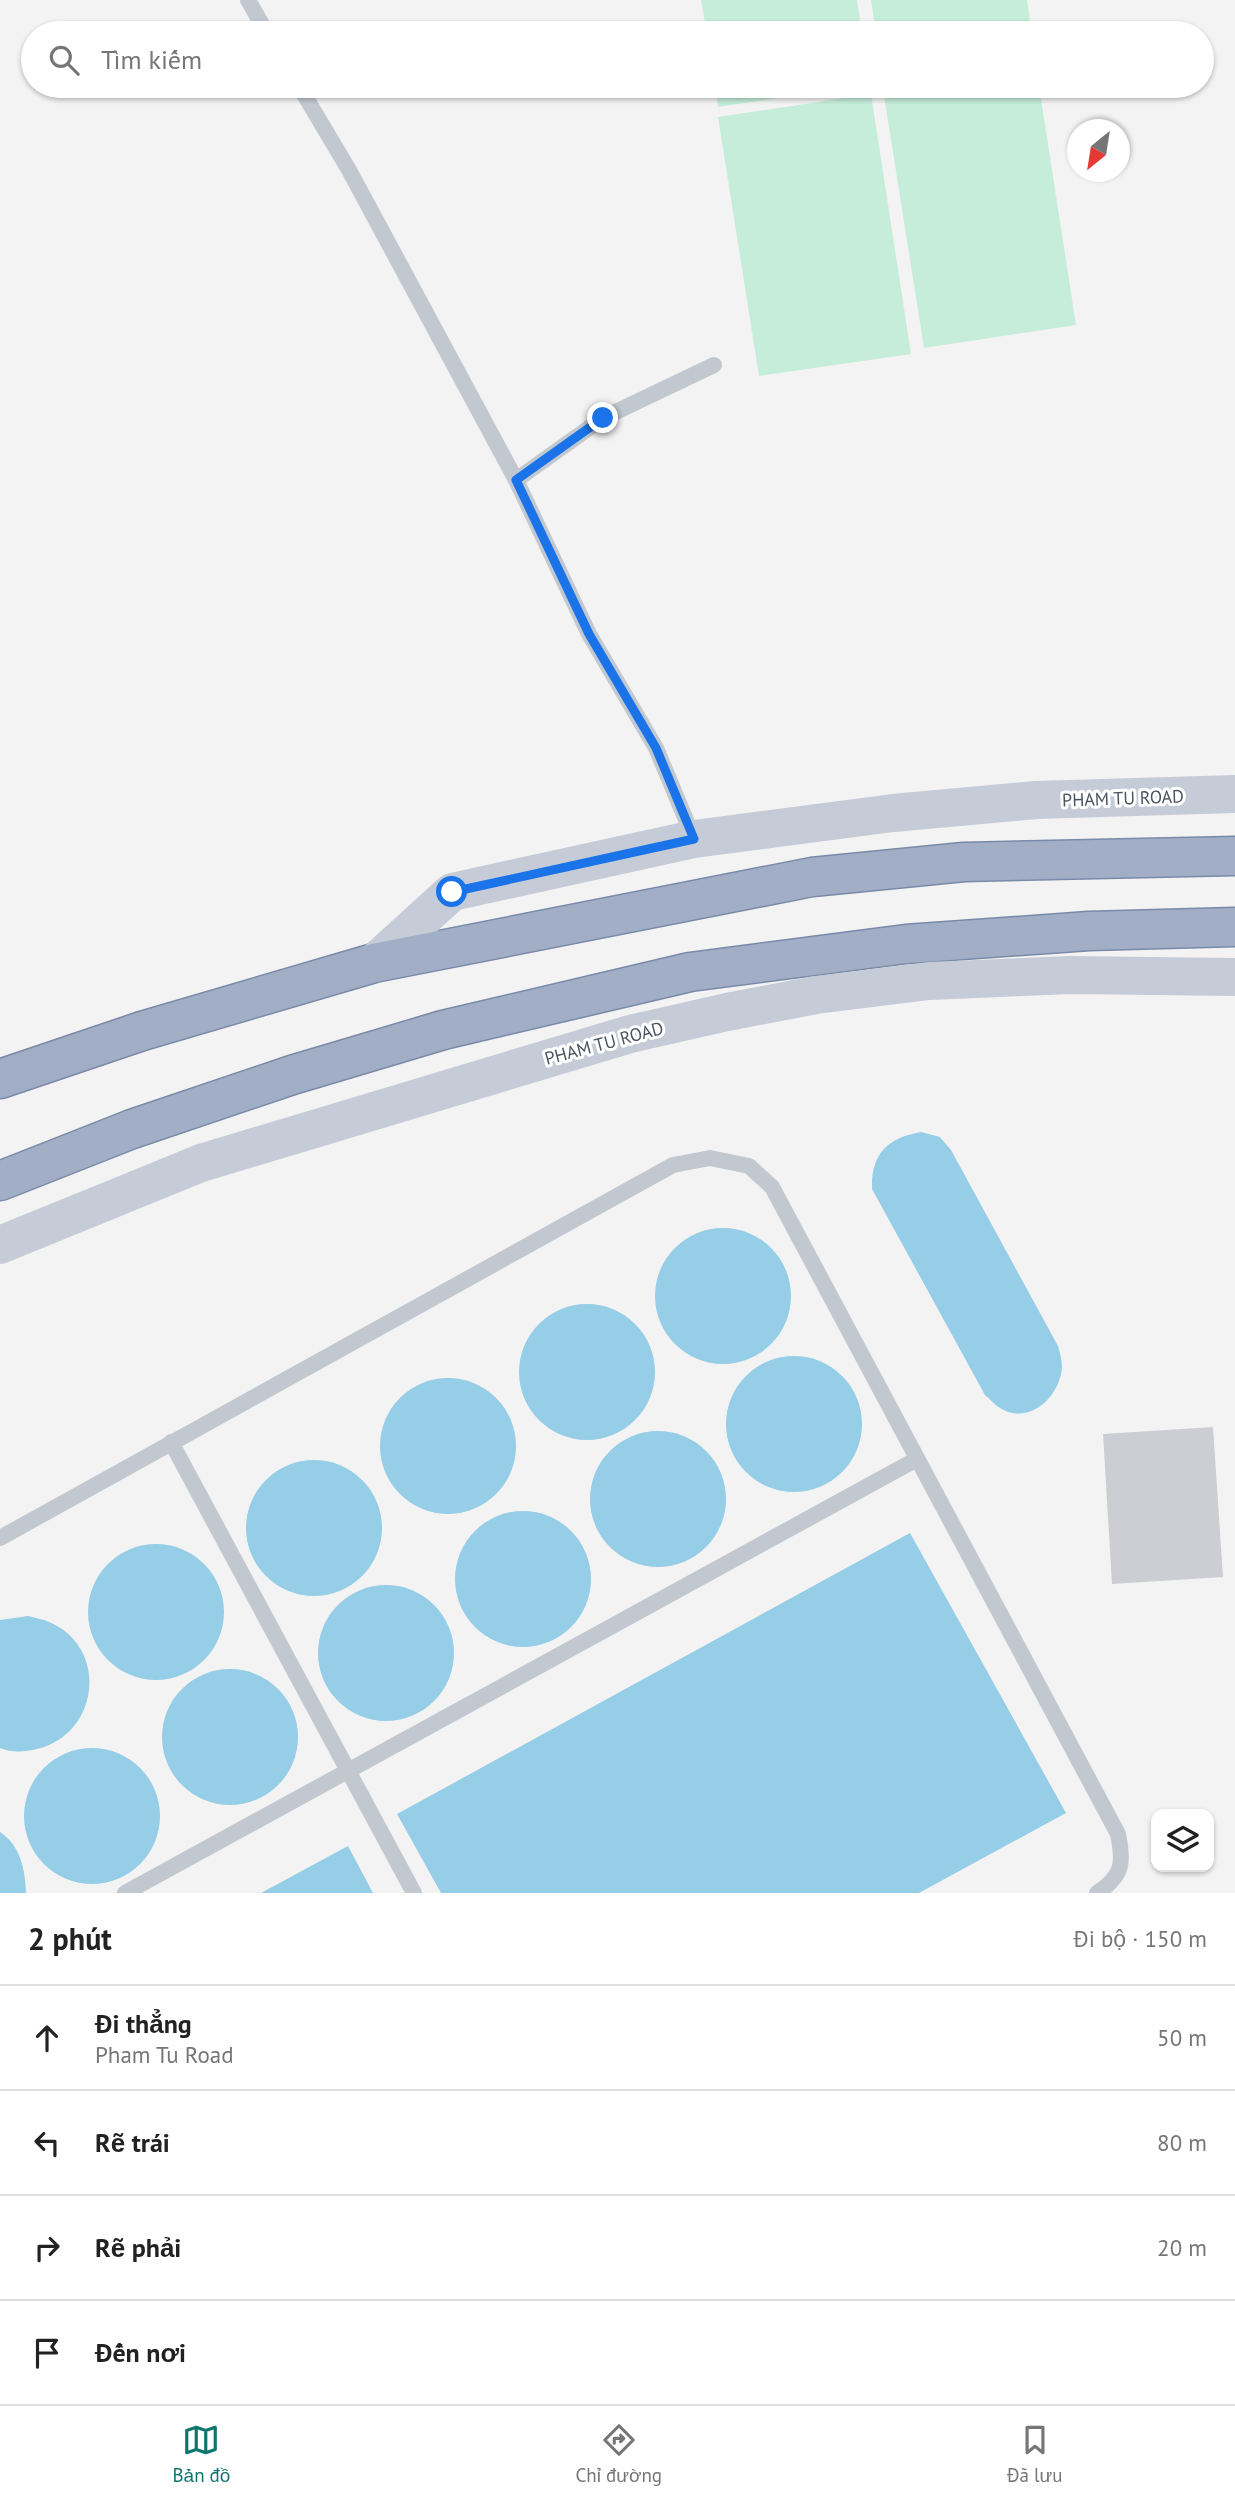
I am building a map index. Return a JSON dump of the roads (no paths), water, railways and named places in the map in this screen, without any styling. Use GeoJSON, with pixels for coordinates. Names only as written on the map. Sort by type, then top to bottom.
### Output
{"type":"FeatureCollection","features":[{"type":"Feature","properties":{"kind":"highway","name":"PHAM TU ROAD"},"geometry":{"type":"LineString","coordinates":[[0,1079],[142,1031],[374,963],[812,877],[964,862],[1235,856]]}},
{"type":"Feature","properties":{"kind":"highway"},"geometry":{"type":"LineString","coordinates":[[0,1181],[163,1118],[292,1075],[443,1030],[690,972],[906,944],[1089,931],[1235,927]]}},
{"type":"Feature","properties":{"kind":"main road","name":"PHAM TU ROAD"},"geometry":{"type":"LineString","coordinates":[[374,963],[452,892],[694,839],[893,813],[1036,800],[1235,794]]}},
{"type":"Feature","properties":{"kind":"main road"},"geometry":{"type":"LineString","coordinates":[[718,969],[727,1012]]}},
{"type":"Feature","properties":{"kind":"main road","name":"PHAM TU ROAD"},"geometry":{"type":"LineString","coordinates":[[0,1245],[201,1163],[630,1034],[727,1012],[816,995],[929,981],[1071,975],[1235,976]]}},
{"type":"Feature","properties":{"kind":"lane"},"geometry":{"type":"LineString","coordinates":[[248,0],[260,21]]}},
{"type":"Feature","properties":{"kind":"lane"},"geometry":{"type":"LineString","coordinates":[[306,98],[349,170],[516,480],[589,634],[656,748],[694,839]]}},
{"type":"Feature","properties":{"kind":"lane"},"geometry":{"type":"LineString","coordinates":[[516,480],[603,418],[714,365]]}},
{"type":"Feature","properties":{"kind":"lane"},"geometry":{"type":"LineString","coordinates":[[0,1538],[673,1166],[710,1158],[749,1166],[772,1187],[1118,1834],[1123,1858],[1116,1876],[1097,1893]]}},
{"type":"Feature","properties":{"kind":"lane"},"geometry":{"type":"LineString","coordinates":[[171,1442],[414,1893]]}},
{"type":"Feature","properties":{"kind":"lane"},"geometry":{"type":"LineString","coordinates":[[125,1893],[918,1459]]}},
{"type":"Feature","properties":{"kind":"water"},"geometry":{"type":"Polygon","coordinates":[[[921,1132],[940,1137],[951,1150],[1058,1346],[1062,1364],[1060,1378],[1048,1399],[1030,1412],[1008,1412],[985,1395],[872,1189],[874,1166],[883,1150],[890,1143],[921,1132]]]}},
{"type":"Feature","properties":{"kind":"water"},"geometry":{"type":"Polygon","coordinates":[[[723,1228],[749,1234],[771,1248],[785,1270],[791,1296],[785,1322],[771,1344],[749,1358],[723,1364],[697,1358],[675,1344],[661,1322],[655,1296],[661,1270],[675,1248],[697,1234],[723,1228]]]}},
{"type":"Feature","properties":{"kind":"water"},"geometry":{"type":"Polygon","coordinates":[[[587,1304],[613,1310],[635,1324],[649,1346],[655,1372],[649,1398],[635,1420],[613,1434],[587,1440],[561,1434],[539,1420],[525,1398],[519,1372],[525,1346],[539,1324],[561,1310],[587,1304]]]}},
{"type":"Feature","properties":{"kind":"water"},"geometry":{"type":"Polygon","coordinates":[[[794,1356],[820,1362],[842,1376],[856,1398],[862,1424],[856,1450],[842,1472],[820,1486],[794,1492],[768,1486],[746,1472],[732,1450],[726,1424],[732,1398],[746,1376],[768,1362],[794,1356]]]}},
{"type":"Feature","properties":{"kind":"water"},"geometry":{"type":"Polygon","coordinates":[[[448,1378],[474,1384],[496,1398],[510,1420],[516,1446],[510,1472],[496,1494],[474,1508],[448,1514],[422,1508],[400,1494],[386,1472],[380,1446],[386,1420],[400,1398],[422,1384],[448,1378]]]}},
{"type":"Feature","properties":{"kind":"water"},"geometry":{"type":"Polygon","coordinates":[[[658,1431],[684,1437],[706,1451],[720,1473],[726,1499],[720,1525],[706,1547],[684,1561],[658,1567],[632,1561],[610,1547],[596,1525],[590,1499],[596,1473],[610,1451],[632,1437],[658,1431]]]}},
{"type":"Feature","properties":{"kind":"water"},"geometry":{"type":"Polygon","coordinates":[[[314,1460],[340,1466],[362,1480],[376,1502],[382,1528],[376,1554],[362,1576],[340,1590],[314,1596],[288,1590],[266,1576],[252,1554],[246,1528],[252,1502],[266,1480],[288,1466],[314,1460]]]}},
{"type":"Feature","properties":{"kind":"water"},"geometry":{"type":"Polygon","coordinates":[[[523,1511],[549,1517],[571,1531],[585,1553],[591,1579],[585,1605],[571,1627],[549,1641],[523,1647],[497,1641],[475,1627],[461,1605],[455,1579],[461,1553],[475,1531],[497,1517],[523,1511]]]}},
{"type":"Feature","properties":{"kind":"water"},"geometry":{"type":"Polygon","coordinates":[[[910,1533],[1066,1813],[919,1893],[441,1893],[397,1814],[910,1533]]]}},
{"type":"Feature","properties":{"kind":"water"},"geometry":{"type":"Polygon","coordinates":[[[156,1544],[182,1550],[204,1564],[218,1586],[224,1612],[218,1638],[204,1660],[182,1674],[156,1680],[130,1674],[108,1660],[94,1638],[88,1612],[94,1586],[108,1564],[130,1550],[156,1544]]]}},
{"type":"Feature","properties":{"kind":"water"},"geometry":{"type":"Polygon","coordinates":[[[386,1585],[412,1591],[434,1605],[448,1627],[454,1653],[448,1679],[434,1701],[412,1715],[386,1721],[360,1715],[338,1701],[324,1679],[318,1653],[324,1627],[338,1605],[360,1591],[386,1585]]]}},
{"type":"Feature","properties":{"kind":"water"},"geometry":{"type":"Polygon","coordinates":[[[28,1616],[49,1622],[68,1634],[81,1650],[88,1669],[89,1689],[84,1709],[74,1726],[58,1740],[37,1749],[14,1751],[0,1748],[0,1620],[28,1616]]]}},
{"type":"Feature","properties":{"kind":"water"},"geometry":{"type":"Polygon","coordinates":[[[230,1669],[256,1675],[278,1689],[292,1711],[298,1737],[292,1763],[278,1785],[256,1799],[230,1805],[204,1799],[182,1785],[168,1763],[162,1737],[168,1711],[182,1689],[204,1675],[230,1669]]]}},
{"type":"Feature","properties":{"kind":"water"},"geometry":{"type":"Polygon","coordinates":[[[92,1748],[118,1754],[140,1768],[154,1790],[160,1816],[154,1842],[140,1864],[118,1878],[92,1884],[66,1878],[44,1864],[30,1842],[24,1816],[30,1790],[44,1768],[66,1754],[92,1748]]]}},
{"type":"Feature","properties":{"kind":"water"},"geometry":{"type":"Polygon","coordinates":[[[0,1832],[17,1851],[26,1893],[0,1893],[0,1832]]]}},
{"type":"Feature","properties":{"kind":"water"},"geometry":{"type":"Polygon","coordinates":[[[348,1846],[373,1893],[261,1893],[348,1846]]]}}]}
